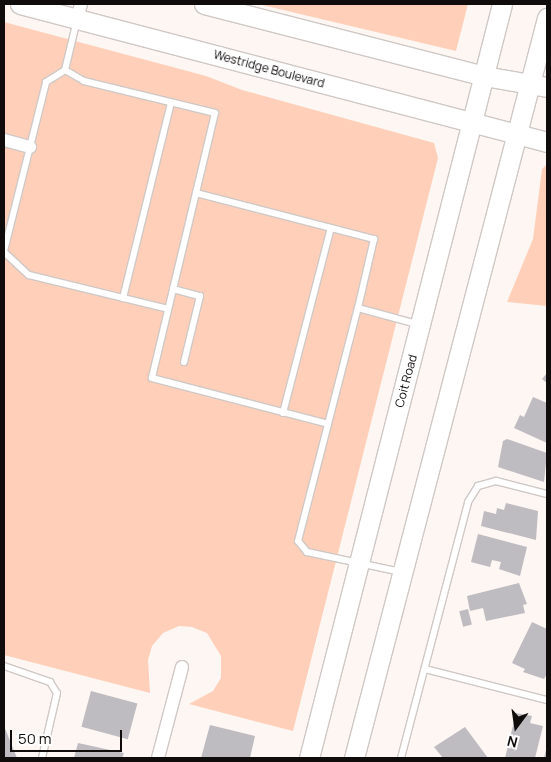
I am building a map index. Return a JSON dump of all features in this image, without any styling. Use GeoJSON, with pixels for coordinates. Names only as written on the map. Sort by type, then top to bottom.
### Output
{"type":"FeatureCollection","features":[{"type":"Feature","properties":{"kind":"main road","name":"Westridge Boulevard"},"geometry":{"type":"LineString","coordinates":[[20,4],[79,11],[547,142]]}},
{"type":"Feature","properties":{"kind":"main road"},"geometry":{"type":"LineString","coordinates":[[204,4],[484,76],[539,85]]}},
{"type":"Feature","properties":{"kind":"main road","name":"Coit Road"},"geometry":{"type":"LineString","coordinates":[[309,758],[474,122],[502,4]]}},
{"type":"Feature","properties":{"kind":"main road"},"geometry":{"type":"LineString","coordinates":[[354,758],[519,134],[539,85],[547,18]]}},
{"type":"Feature","properties":{"kind":"street"},"geometry":{"type":"LineString","coordinates":[[4,140],[30,147]]}},
{"type":"Feature","properties":{"kind":"street"},"geometry":{"type":"LineString","coordinates":[[158,758],[182,667]]}},
{"type":"Feature","properties":{"kind":"lane"},"geometry":{"type":"LineString","coordinates":[[79,11],[65,70],[46,82],[4,252],[29,275],[168,309]]}},
{"type":"Feature","properties":{"kind":"lane"},"geometry":{"type":"LineString","coordinates":[[65,70],[84,81],[215,113],[152,378],[328,424]]}},
{"type":"Feature","properties":{"kind":"lane"},"geometry":{"type":"LineString","coordinates":[[123,298],[171,103]]}},
{"type":"Feature","properties":{"kind":"lane"},"geometry":{"type":"LineString","coordinates":[[196,193],[374,238],[358,308],[298,541],[307,552],[403,573]]}},
{"type":"Feature","properties":{"kind":"lane"},"geometry":{"type":"LineString","coordinates":[[283,413],[331,228]]}},
{"type":"Feature","properties":{"kind":"lane"},"geometry":{"type":"LineString","coordinates":[[173,289],[200,296],[184,362]]}},
{"type":"Feature","properties":{"kind":"lane"},"geometry":{"type":"LineString","coordinates":[[358,308],[421,324]]}},
{"type":"Feature","properties":{"kind":"lane"},"geometry":{"type":"LineString","coordinates":[[401,758],[468,502],[478,486],[496,481],[547,494]]}},
{"type":"Feature","properties":{"kind":"lane"},"geometry":{"type":"LineString","coordinates":[[4,666],[50,682],[57,693],[42,758]]}},
{"type":"Feature","properties":{"kind":"lane"},"geometry":{"type":"LineString","coordinates":[[425,669],[547,700]]}},
{"type":"Feature","properties":{"kind":"shaded area"},"geometry":{"type":"Polygon","coordinates":[[[258,4],[468,4],[456,51],[258,4]]]}},
{"type":"Feature","properties":{"kind":"shaded area"},"geometry":{"type":"Polygon","coordinates":[[[4,22],[206,76],[242,90],[434,143],[438,158],[293,731],[189,704],[213,691],[221,678],[221,656],[207,633],[192,627],[179,626],[163,633],[152,646],[148,660],[150,693],[4,655],[4,22]]]}},
{"type":"Feature","properties":{"kind":"shaded area"},"geometry":{"type":"Polygon","coordinates":[[[547,164],[547,306],[507,302],[533,239],[542,169],[547,164]]]}},
{"type":"Feature","properties":{"kind":"building"},"geometry":{"type":"Polygon","coordinates":[[[547,373],[547,383],[542,379],[547,373]]]}},
{"type":"Feature","properties":{"kind":"building"},"geometry":{"type":"Polygon","coordinates":[[[533,397],[547,403],[547,443],[514,428],[520,415],[524,417],[533,397]]]}},
{"type":"Feature","properties":{"kind":"building"},"geometry":{"type":"Polygon","coordinates":[[[507,439],[547,453],[544,482],[498,467],[503,441],[507,439]]]}},
{"type":"Feature","properties":{"kind":"building"},"geometry":{"type":"Polygon","coordinates":[[[506,503],[538,511],[536,540],[481,526],[484,511],[496,514],[497,508],[504,510],[506,503]]]}},
{"type":"Feature","properties":{"kind":"building"},"geometry":{"type":"Polygon","coordinates":[[[478,534],[527,547],[520,576],[499,569],[501,562],[492,560],[490,567],[471,562],[478,534]]]}},
{"type":"Feature","properties":{"kind":"building"},"geometry":{"type":"Polygon","coordinates":[[[519,583],[527,604],[523,605],[525,613],[486,621],[483,608],[470,611],[467,596],[519,583]]]}},
{"type":"Feature","properties":{"kind":"building"},"geometry":{"type":"Polygon","coordinates":[[[468,609],[472,625],[463,627],[459,611],[468,609]]]}},
{"type":"Feature","properties":{"kind":"building"},"geometry":{"type":"Polygon","coordinates":[[[532,622],[547,629],[547,674],[544,679],[523,672],[525,669],[512,663],[532,622]]]}},
{"type":"Feature","properties":{"kind":"building"},"geometry":{"type":"Polygon","coordinates":[[[91,691],[137,703],[128,739],[81,727],[91,691]]]}},
{"type":"Feature","properties":{"kind":"building"},"geometry":{"type":"Polygon","coordinates":[[[516,713],[532,716],[530,723],[543,726],[535,758],[505,758],[516,713]]]}},
{"type":"Feature","properties":{"kind":"building"},"geometry":{"type":"Polygon","coordinates":[[[210,725],[255,736],[250,758],[201,758],[210,725]]]}},
{"type":"Feature","properties":{"kind":"building"},"geometry":{"type":"Polygon","coordinates":[[[4,726],[17,758],[4,758],[4,726]]]}},
{"type":"Feature","properties":{"kind":"building"},"geometry":{"type":"Polygon","coordinates":[[[465,727],[488,758],[443,758],[434,747],[465,727]]]}},
{"type":"Feature","properties":{"kind":"building"},"geometry":{"type":"Polygon","coordinates":[[[78,743],[124,753],[122,758],[74,758],[78,743]]]}},
{"type":"Feature","properties":{"kind":"building"},"geometry":{"type":"Polygon","coordinates":[[[547,746],[547,758],[544,758],[547,746]]]}}]}
